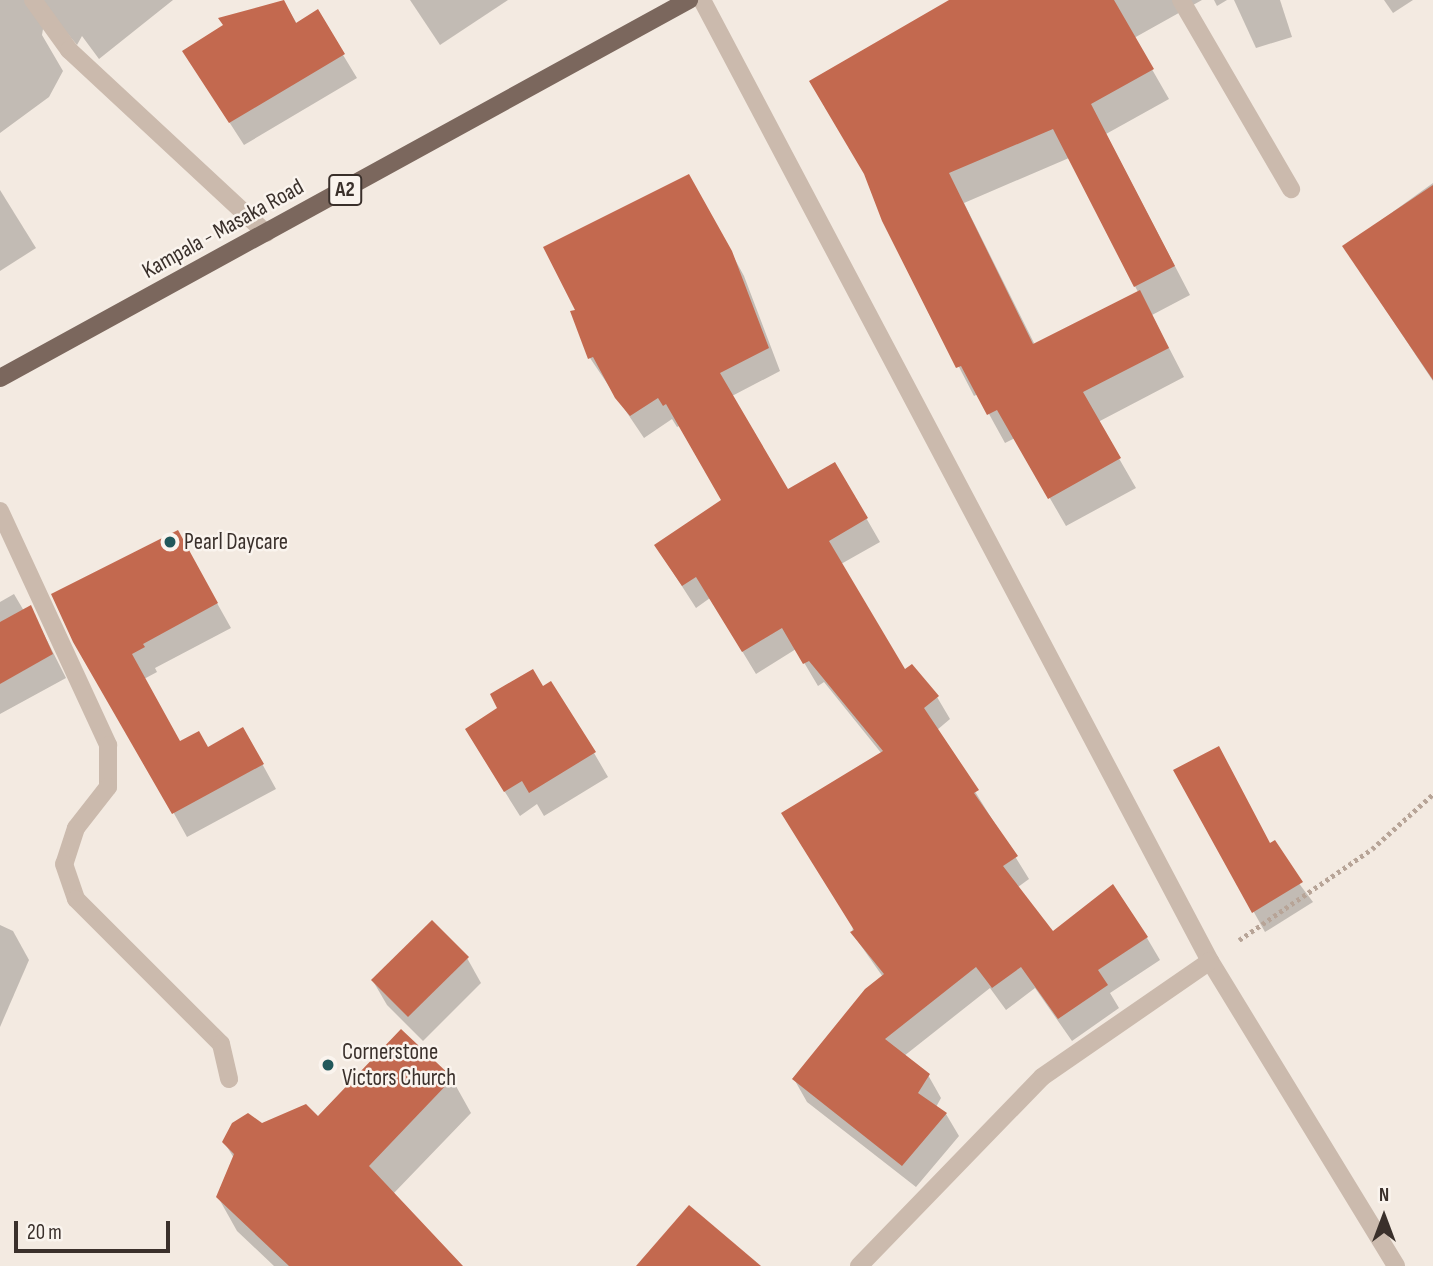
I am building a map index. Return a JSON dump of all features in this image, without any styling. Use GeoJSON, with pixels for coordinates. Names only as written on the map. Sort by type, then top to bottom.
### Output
{"type":"FeatureCollection","features":[{"type":"Feature","properties":{"kind":"main road","name":"Kampala - Masaka Road"},"geometry":{"type":"LineString","coordinates":[[0,378],[689,0]]}},
{"type":"Feature","properties":{"kind":"street"},"geometry":{"type":"LineString","coordinates":[[33,0],[69,50],[266,233]]}},
{"type":"Feature","properties":{"kind":"street"},"geometry":{"type":"LineString","coordinates":[[702,0],[1210,961],[1396,1266]]}},
{"type":"Feature","properties":{"kind":"street"},"geometry":{"type":"LineString","coordinates":[[1181,0],[1291,189]]}},
{"type":"Feature","properties":{"kind":"street"},"geometry":{"type":"LineString","coordinates":[[0,511],[108,745],[108,787],[76,828],[64,864],[76,899],[221,1044],[229,1079]]}},
{"type":"Feature","properties":{"kind":"street"},"geometry":{"type":"LineString","coordinates":[[859,1266],[1042,1077],[1210,961]]}},
{"type":"Feature","properties":{"kind":"path"},"geometry":{"type":"LineString","coordinates":[[1210,961],[1372,849],[1433,794]]}},
{"type":"Feature","properties":{"kind":"building"},"geometry":{"type":"Polygon","coordinates":[[[284,0],[296,23],[318,9],[345,54],[229,123],[182,51],[223,25],[218,18],[284,0]]]}},
{"type":"Feature","properties":{"kind":"building"},"geometry":{"type":"Polygon","coordinates":[[[949,0],[1114,0],[1154,69],[1091,104],[1175,266],[1134,287],[1053,129],[949,173],[1033,344],[1140,290],[1169,348],[1083,392],[1121,458],[1048,499],[997,410],[987,415],[961,366],[956,368],[882,221],[864,174],[809,81],[949,0]]]}},
{"type":"Feature","properties":{"kind":"building"},"geometry":{"type":"Polygon","coordinates":[[[689,174],[732,251],[769,348],[720,373],[788,489],[835,462],[868,518],[829,541],[905,669],[912,664],[939,696],[924,708],[979,790],[974,793],[1018,856],[1003,866],[1053,931],[1113,884],[1148,937],[1098,970],[1108,985],[1058,1019],[1021,967],[992,988],[976,967],[885,1039],[930,1074],[918,1093],[947,1113],[902,1166],[792,1079],[865,989],[884,974],[850,932],[854,930],[781,813],[883,751],[809,661],[803,664],[782,628],[742,652],[696,577],[682,586],[654,545],[721,500],[666,404],[663,406],[658,398],[630,416],[615,398],[593,357],[588,359],[570,311],[575,310],[543,247],[689,174]]]}},
{"type":"Feature","properties":{"kind":"building"},"geometry":{"type":"Polygon","coordinates":[[[1433,185],[1433,380],[1342,246],[1433,185]]]}},
{"type":"Feature","properties":{"kind":"building"},"geometry":{"type":"Polygon","coordinates":[[[178,530],[218,603],[143,644],[145,647],[132,654],[180,741],[199,731],[208,747],[243,727],[264,764],[172,814],[73,642],[51,594],[178,530]]]}},
{"type":"Feature","properties":{"kind":"building"},"geometry":{"type":"Polygon","coordinates":[[[31,605],[53,654],[0,684],[0,622],[31,605]]]}},
{"type":"Feature","properties":{"kind":"building"},"geometry":{"type":"Polygon","coordinates":[[[533,669],[543,686],[551,681],[596,752],[529,793],[522,781],[504,792],[465,729],[497,708],[490,694],[533,669]]]}},
{"type":"Feature","properties":{"kind":"building"},"geometry":{"type":"Polygon","coordinates":[[[1219,746],[1270,843],[1275,840],[1303,882],[1252,913],[1173,770],[1219,746]]]}},
{"type":"Feature","properties":{"kind":"building"},"geometry":{"type":"Polygon","coordinates":[[[432,920],[469,957],[408,1017],[371,980],[432,920]]]}},
{"type":"Feature","properties":{"kind":"building"},"geometry":{"type":"Polygon","coordinates":[[[401,1029],[453,1078],[369,1166],[463,1266],[289,1266],[216,1197],[234,1154],[222,1142],[232,1123],[248,1113],[262,1123],[306,1104],[318,1116],[401,1029]]]}},
{"type":"Feature","properties":{"kind":"building"},"geometry":{"type":"Polygon","coordinates":[[[689,1205],[761,1266],[636,1266],[689,1205]]]}},
{"type":"Feature","properties":{"kind":"place","name":"Pearl Daycare"},"geometry":{"type":"Point","coordinates":[170,542]}},
{"type":"Feature","properties":{"kind":"place","name":"Cornerstone Victors Church"},"geometry":{"type":"Point","coordinates":[328,1065]}}]}
